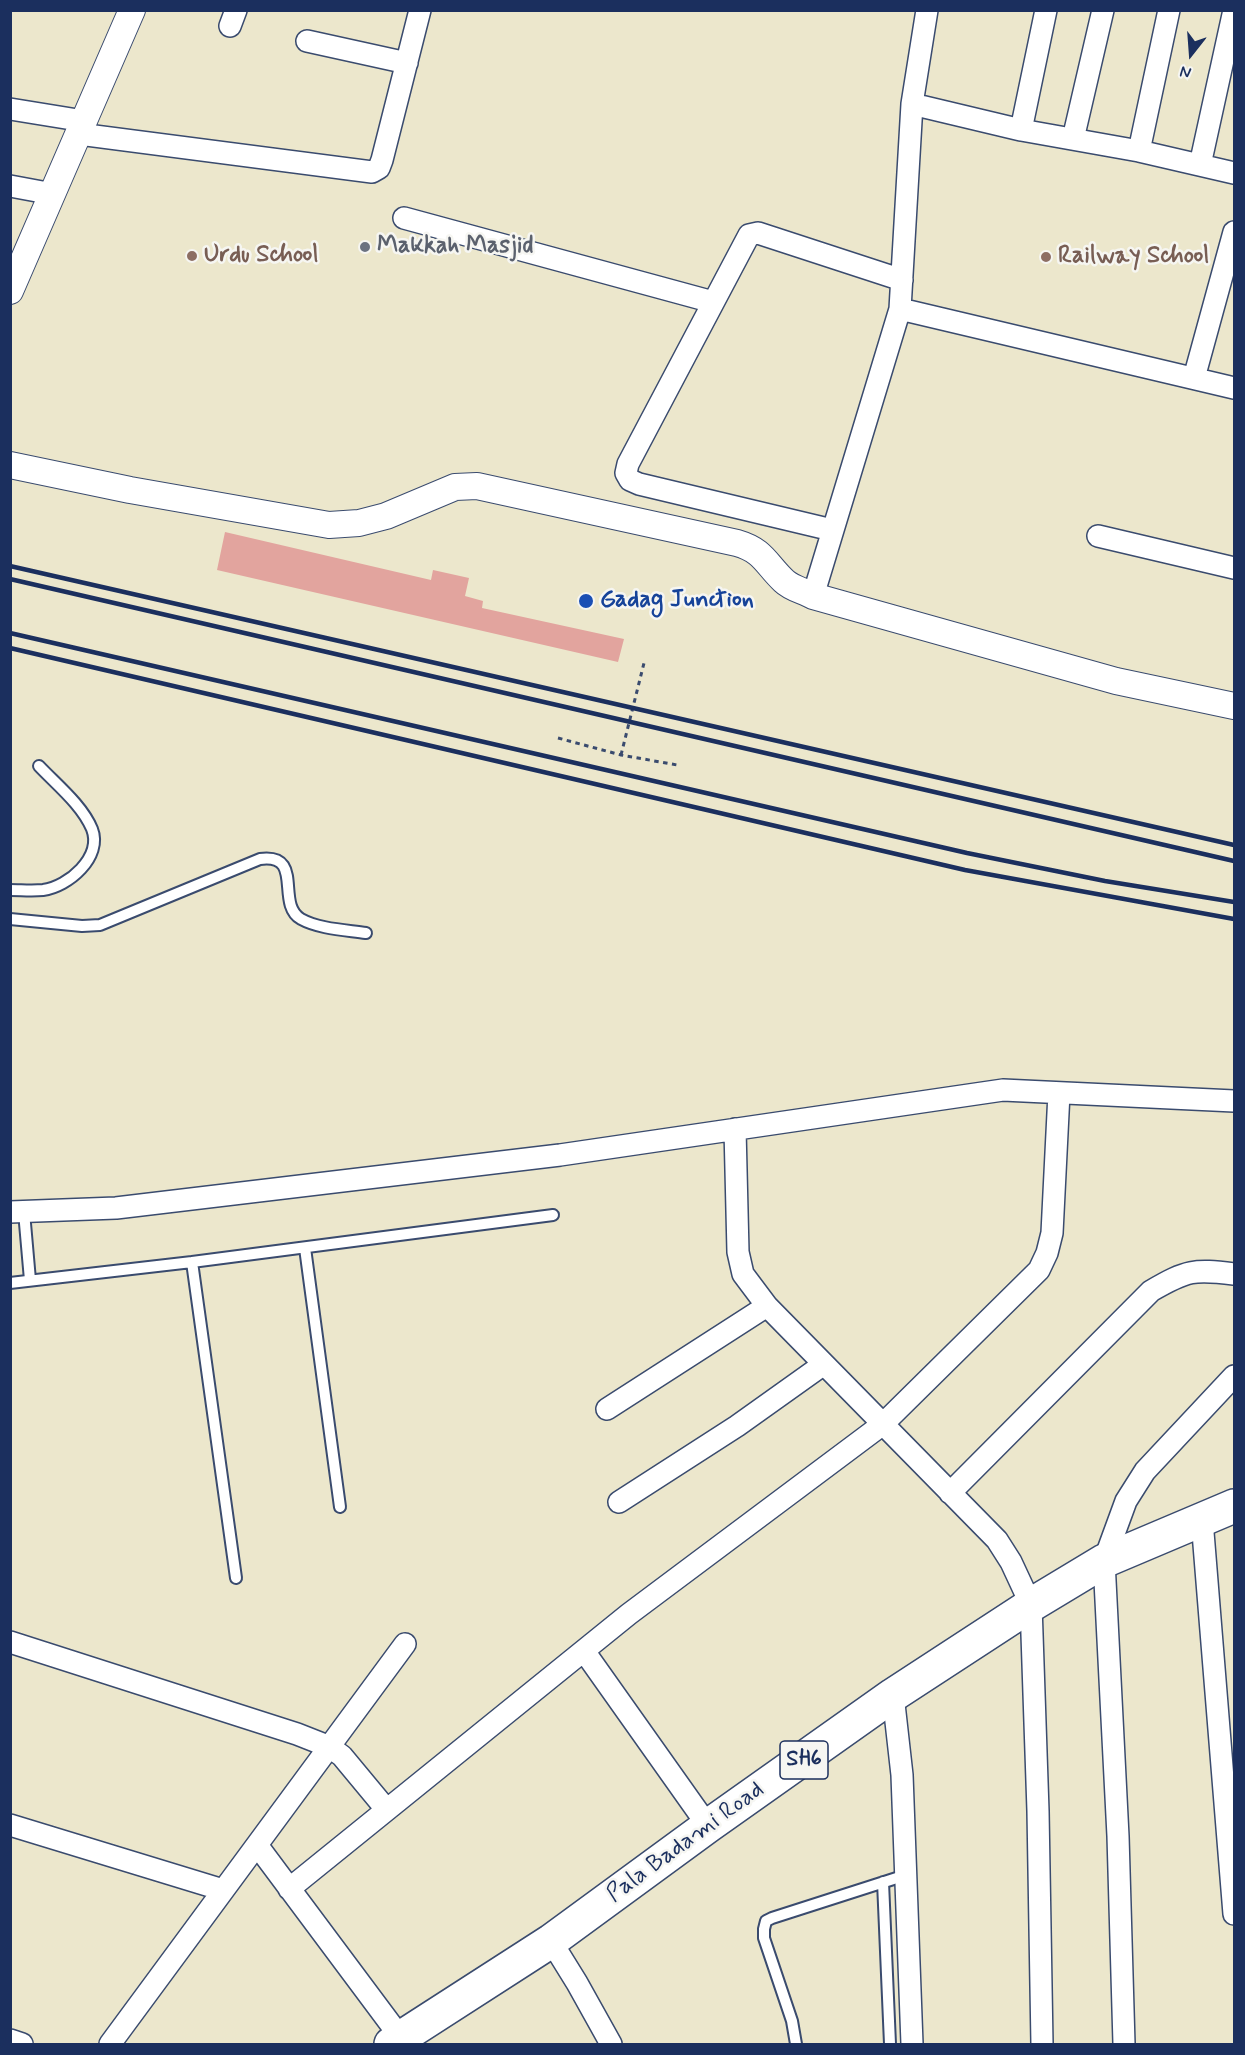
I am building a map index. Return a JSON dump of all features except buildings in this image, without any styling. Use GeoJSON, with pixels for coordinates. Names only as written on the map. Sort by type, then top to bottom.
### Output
{"type":"FeatureCollection","features":[{"type":"Feature","properties":{"kind":"main road","name":"Pala Badami Road"},"geometry":{"type":"LineString","coordinates":[[396,2041],[551,1941],[893,1695],[1031,1605],[1104,1561],[1234,1506]]}},
{"type":"Feature","properties":{"kind":"street"},"geometry":{"type":"LineString","coordinates":[[10,291],[132,10]]}},
{"type":"Feature","properties":{"kind":"street"},"geometry":{"type":"LineString","coordinates":[[10,109],[82,127],[372,172],[379,168],[382,160],[420,10]]}},
{"type":"Feature","properties":{"kind":"street"},"geometry":{"type":"LineString","coordinates":[[813,596],[900,309],[912,104],[927,10]]}},
{"type":"Feature","properties":{"kind":"street"},"geometry":{"type":"LineString","coordinates":[[1021,130],[1046,10]]}},
{"type":"Feature","properties":{"kind":"street"},"geometry":{"type":"LineString","coordinates":[[1073,139],[1103,10]]}},
{"type":"Feature","properties":{"kind":"street"},"geometry":{"type":"LineString","coordinates":[[1139,152],[1169,10]]}},
{"type":"Feature","properties":{"kind":"street"},"geometry":{"type":"LineString","coordinates":[[1200,165],[1234,10]]}},
{"type":"Feature","properties":{"kind":"street"},"geometry":{"type":"LineString","coordinates":[[307,41],[407,63]]}},
{"type":"Feature","properties":{"kind":"street"},"geometry":{"type":"LineString","coordinates":[[912,104],[1021,130],[1234,173]]}},
{"type":"Feature","properties":{"kind":"street"},"geometry":{"type":"LineString","coordinates":[[10,186],[53,194]]}},
{"type":"Feature","properties":{"kind":"street"},"geometry":{"type":"LineString","coordinates":[[404,218],[713,302]]}},
{"type":"Feature","properties":{"kind":"street"},"geometry":{"type":"LineString","coordinates":[[1194,378],[1234,232]]}},
{"type":"Feature","properties":{"kind":"street"},"geometry":{"type":"LineString","coordinates":[[832,530],[639,484],[630,480],[626,473],[628,464],[749,236],[758,233],[902,280]]}},
{"type":"Feature","properties":{"kind":"street"},"geometry":{"type":"LineString","coordinates":[[900,309],[1234,388]]}},
{"type":"Feature","properties":{"kind":"street"},"geometry":{"type":"LineString","coordinates":[[10,465],[329,525],[359,523],[386,516],[455,486],[477,486],[751,547],[786,583],[813,596],[1116,681],[1234,706]]}},
{"type":"Feature","properties":{"kind":"street"},"geometry":{"type":"LineString","coordinates":[[1098,536],[1234,568]]}},
{"type":"Feature","properties":{"kind":"street"},"geometry":{"type":"LineString","coordinates":[[17,1212],[139,1205],[560,1155],[1003,1090],[1234,1101]]}},
{"type":"Feature","properties":{"kind":"street"},"geometry":{"type":"LineString","coordinates":[[288,1889],[629,1614],[883,1424],[1039,1270],[1047,1253],[1052,1233],[1059,1093]]}},
{"type":"Feature","properties":{"kind":"street"},"geometry":{"type":"LineString","coordinates":[[735,1129],[738,1252],[743,1274],[767,1305],[997,1540],[1011,1562],[1031,1605],[1038,1811],[1042,2044]]}},
{"type":"Feature","properties":{"kind":"street"},"geometry":{"type":"LineString","coordinates":[[950,1493],[1151,1291],[1178,1275],[1202,1270],[1234,1274]]}},
{"type":"Feature","properties":{"kind":"street"},"geometry":{"type":"LineString","coordinates":[[607,1409],[767,1305]]}},
{"type":"Feature","properties":{"kind":"street"},"geometry":{"type":"LineString","coordinates":[[619,1502],[737,1426],[824,1364]]}},
{"type":"Feature","properties":{"kind":"street"},"geometry":{"type":"LineString","coordinates":[[1124,2044],[1118,1836],[1104,1561],[1126,1501],[1144,1471],[1234,1376]]}},
{"type":"Feature","properties":{"kind":"street"},"geometry":{"type":"LineString","coordinates":[[1202,1520],[1230,1784],[1234,1914]]}},
{"type":"Feature","properties":{"kind":"street"},"geometry":{"type":"LineString","coordinates":[[10,1642],[297,1734],[330,1747],[342,1756],[386,1809]]}},
{"type":"Feature","properties":{"kind":"street"},"geometry":{"type":"LineString","coordinates":[[110,2044],[405,1644]]}},
{"type":"Feature","properties":{"kind":"street"},"geometry":{"type":"LineString","coordinates":[[584,1652],[708,1826]]}},
{"type":"Feature","properties":{"kind":"street"},"geometry":{"type":"LineString","coordinates":[[893,1695],[902,1775],[912,2044]]}},
{"type":"Feature","properties":{"kind":"street"},"geometry":{"type":"LineString","coordinates":[[10,1825],[223,1890]]}},
{"type":"Feature","properties":{"kind":"street"},"geometry":{"type":"LineString","coordinates":[[257,1845],[396,2041]]}},
{"type":"Feature","properties":{"kind":"street"},"geometry":{"type":"LineString","coordinates":[[551,1941],[611,2044]]}},
{"type":"Feature","properties":{"kind":"street"},"geometry":{"type":"LineString","coordinates":[[10,2040],[22,2044]]}},
{"type":"Feature","properties":{"kind":"lane"},"geometry":{"type":"LineString","coordinates":[[10,890],[45,890],[72,877],[86,864],[93,847],[93,832],[88,821],[73,801],[39,766]]}},
{"type":"Feature","properties":{"kind":"lane"},"geometry":{"type":"LineString","coordinates":[[10,919],[82,926],[100,925],[260,858],[270,857],[281,862],[286,871],[291,909],[300,919],[366,933]]}},
{"type":"Feature","properties":{"kind":"lane"},"geometry":{"type":"LineString","coordinates":[[17,1212],[30,1280]]}},
{"type":"Feature","properties":{"kind":"lane"},"geometry":{"type":"LineString","coordinates":[[10,1282],[192,1262],[553,1215]]}},
{"type":"Feature","properties":{"kind":"lane"},"geometry":{"type":"LineString","coordinates":[[305,1248],[340,1507]]}},
{"type":"Feature","properties":{"kind":"lane"},"geometry":{"type":"LineString","coordinates":[[192,1262],[236,1578]]}},
{"type":"Feature","properties":{"kind":"lane"},"geometry":{"type":"LineString","coordinates":[[796,2044],[792,2021],[764,1938],[766,1922],[772,1918],[906,1875]]}},
{"type":"Feature","properties":{"kind":"lane"},"geometry":{"type":"LineString","coordinates":[[883,1882],[890,2044]]}},
{"type":"Feature","properties":{"kind":"path"},"geometry":{"type":"LineString","coordinates":[[621,755],[645,659]]}},
{"type":"Feature","properties":{"kind":"path"},"geometry":{"type":"LineString","coordinates":[[558,738],[621,755],[677,765]]}},
{"type":"Feature","properties":{"kind":"railway"},"geometry":{"type":"LineString","coordinates":[[10,566],[1234,845]]}},
{"type":"Feature","properties":{"kind":"railway"},"geometry":{"type":"LineString","coordinates":[[10,579],[1234,861]]}},
{"type":"Feature","properties":{"kind":"railway"},"geometry":{"type":"LineString","coordinates":[[10,633],[967,853],[1105,881],[1234,902]]}},
{"type":"Feature","properties":{"kind":"railway"},"geometry":{"type":"LineString","coordinates":[[10,648],[965,870],[1234,919]]}},
{"type":"Feature","properties":{"kind":"place","name":"Makkah Masjid"},"geometry":{"type":"Point","coordinates":[365,247]}},
{"type":"Feature","properties":{"kind":"place","name":"Urdu School"},"geometry":{"type":"Point","coordinates":[192,256]}},
{"type":"Feature","properties":{"kind":"place","name":"Railway School"},"geometry":{"type":"Point","coordinates":[1046,257]}},
{"type":"Feature","properties":{"kind":"place","name":"Gadag Junction"},"geometry":{"type":"Point","coordinates":[586,601]}}]}
